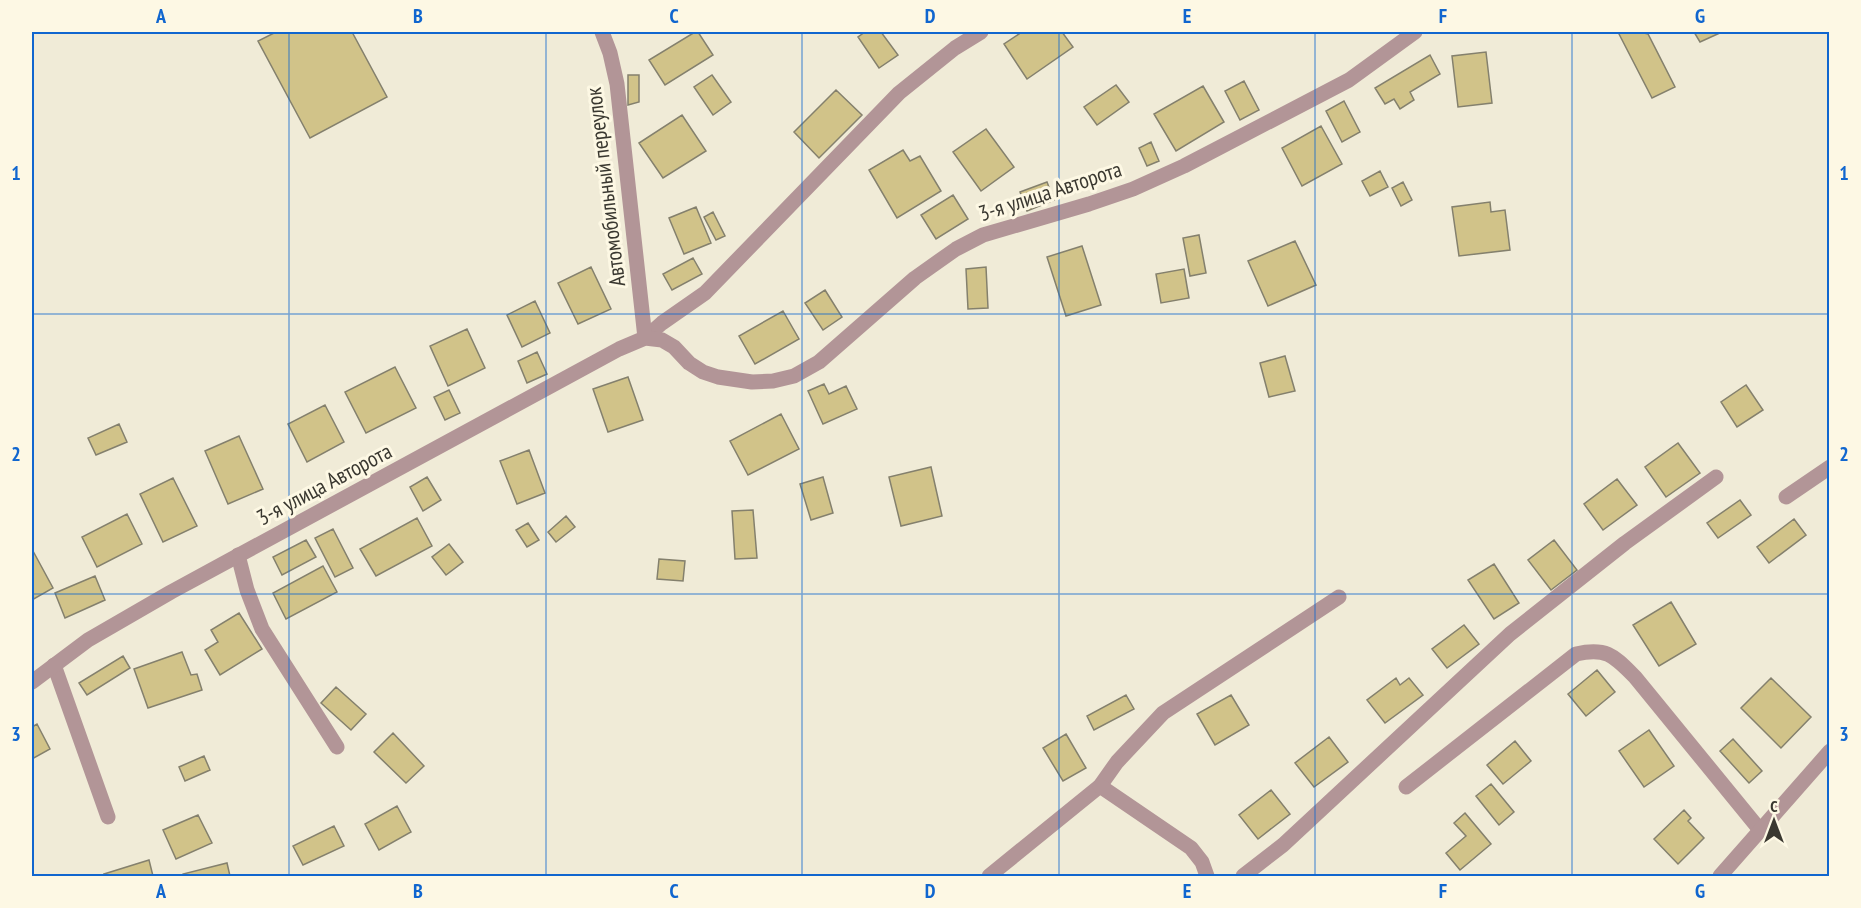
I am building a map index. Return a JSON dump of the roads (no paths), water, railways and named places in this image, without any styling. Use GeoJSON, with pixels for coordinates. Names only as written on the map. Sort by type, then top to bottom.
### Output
{"type":"FeatureCollection","features":[{"type":"Feature","properties":{"kind":"street","name":"Автомобильный переулок"},"geometry":{"type":"LineString","coordinates":[[602,32],[610,53],[617,84],[645,338]]}},
{"type":"Feature","properties":{"kind":"street","name":"3-я улица Авторота"},"geometry":{"type":"LineString","coordinates":[[32,682],[88,640],[238,555],[571,377],[619,349],[645,338],[662,323],[705,293],[899,93],[954,48],[981,32]]}},
{"type":"Feature","properties":{"kind":"street","name":"3-я улица Авторота"},"geometry":{"type":"LineString","coordinates":[[645,338],[662,340],[674,347],[689,363],[703,372],[718,377],[752,382],[773,381],[794,376],[819,362],[915,278],[965,244],[983,235],[1058,214],[1133,189],[1184,166],[1349,80],[1415,32]]}},
{"type":"Feature","properties":{"kind":"street"},"geometry":{"type":"LineString","coordinates":[[1786,497],[1830,467]]}},
{"type":"Feature","properties":{"kind":"street"},"geometry":{"type":"LineString","coordinates":[[1243,876],[1283,845],[1509,634],[1625,543],[1716,477]]}},
{"type":"Feature","properties":{"kind":"street"},"geometry":{"type":"LineString","coordinates":[[238,555],[247,590],[262,629],[337,747]]}},
{"type":"Feature","properties":{"kind":"street"},"geometry":{"type":"LineString","coordinates":[[989,876],[1100,786],[1117,762],[1163,713],[1339,597]]}},
{"type":"Feature","properties":{"kind":"street"},"geometry":{"type":"LineString","coordinates":[[1406,788],[1576,654],[1603,651],[1622,664],[1635,677],[1760,830]]}},
{"type":"Feature","properties":{"kind":"street"},"geometry":{"type":"LineString","coordinates":[[54,665],[108,817]]}},
{"type":"Feature","properties":{"kind":"street"},"geometry":{"type":"LineString","coordinates":[[1720,876],[1830,752]]}},
{"type":"Feature","properties":{"kind":"street"},"geometry":{"type":"LineString","coordinates":[[1100,786],[1191,848],[1202,862],[1207,876]]}}]}
